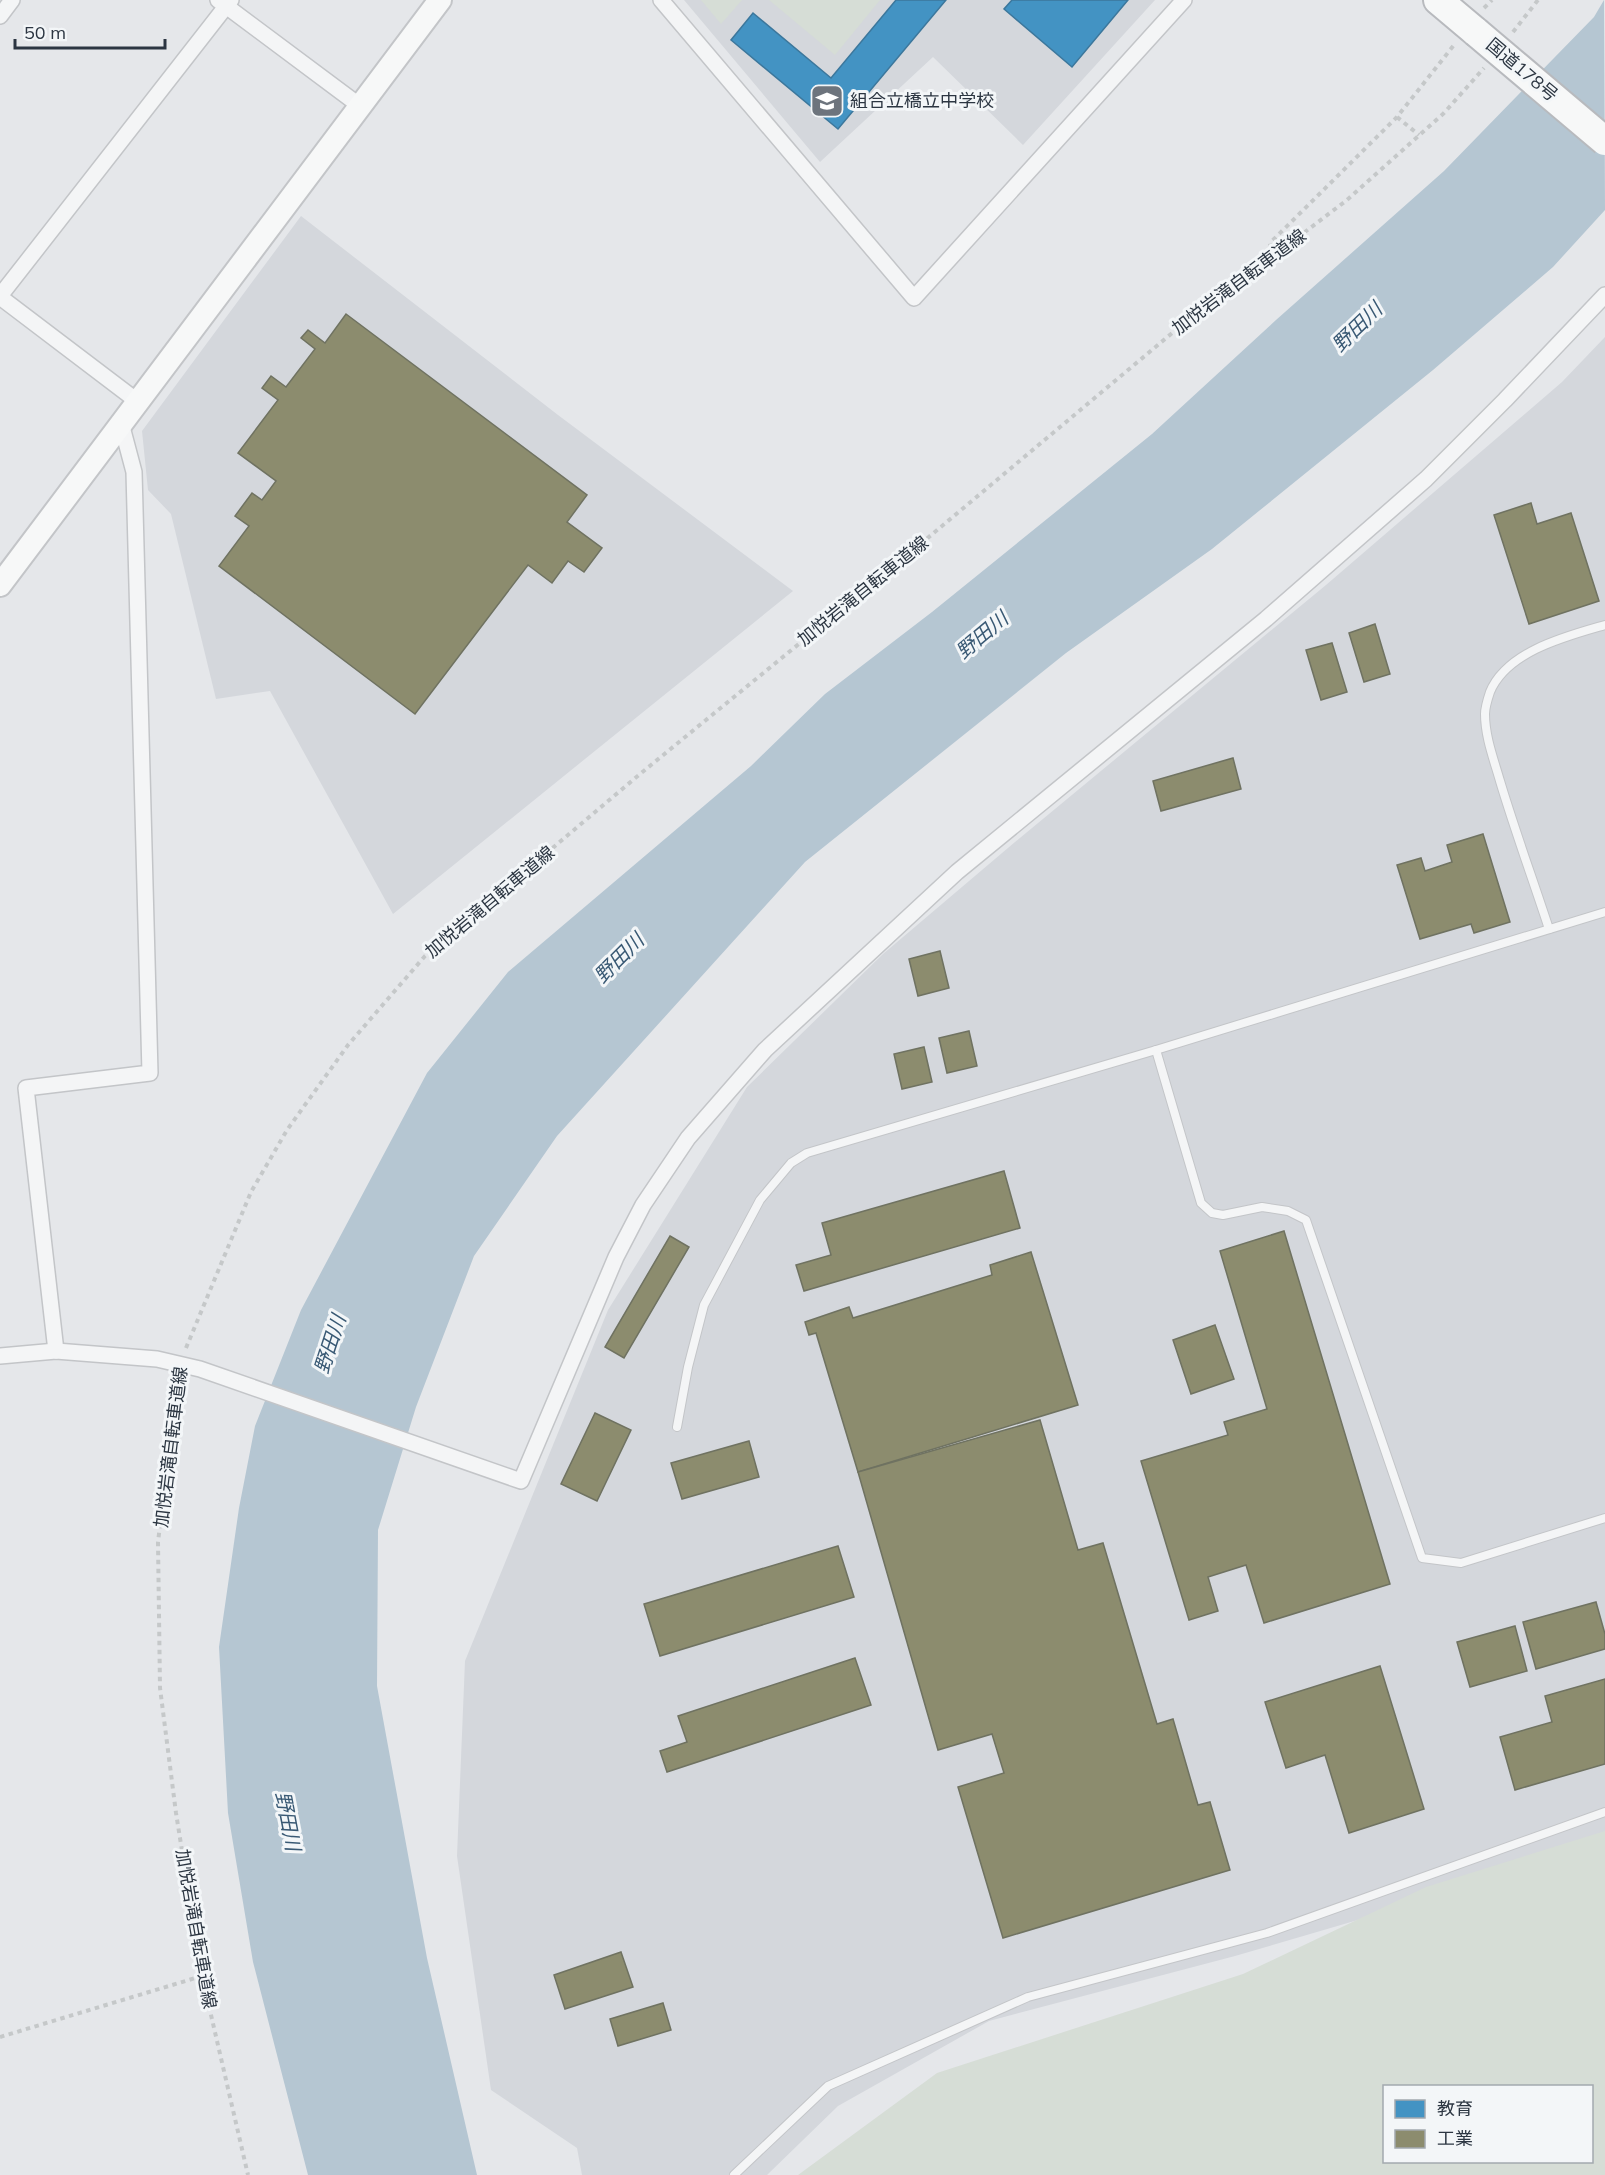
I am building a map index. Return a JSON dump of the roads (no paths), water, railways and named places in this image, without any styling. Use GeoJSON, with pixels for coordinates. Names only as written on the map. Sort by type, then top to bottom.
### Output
{"type":"FeatureCollection","features":[{"type":"Feature","properties":{"kind":"highway","name":"国道178号"},"geometry":{"type":"LineString","coordinates":[[1438,0],[1605,141]]}},
{"type":"Feature","properties":{"kind":"street"},"geometry":{"type":"LineString","coordinates":[[0,16],[12,0]]}},
{"type":"Feature","properties":{"kind":"street"},"geometry":{"type":"LineString","coordinates":[[0,585],[440,0]]}},
{"type":"Feature","properties":{"kind":"street"},"geometry":{"type":"LineString","coordinates":[[660,0],[914,298],[1184,0]]}},
{"type":"Feature","properties":{"kind":"street"},"geometry":{"type":"LineString","coordinates":[[137,401],[0,296],[225,2],[360,106]]}},
{"type":"Feature","properties":{"kind":"street"},"geometry":{"type":"LineString","coordinates":[[0,1356],[56,1351],[157,1359],[180,1364],[521,1481],[616,1257],[643,1204],[688,1138],[765,1050],[957,873],[1266,619],[1426,479],[1605,296]]}},
{"type":"Feature","properties":{"kind":"street"},"geometry":{"type":"LineString","coordinates":[[56,1351],[26,1088],[150,1072],[134,472],[121,423]]}},
{"type":"Feature","properties":{"kind":"lane"},"geometry":{"type":"LineString","coordinates":[[1549,929],[1501,784],[1489,743],[1485,713],[1491,691],[1502,675],[1522,657],[1547,642],[1605,625]]}},
{"type":"Feature","properties":{"kind":"lane"},"geometry":{"type":"LineString","coordinates":[[677,1426],[688,1367],[704,1305],[760,1200],[791,1163],[807,1153],[1156,1050],[1605,912]]}},
{"type":"Feature","properties":{"kind":"lane"},"geometry":{"type":"LineString","coordinates":[[1156,1050],[1201,1203],[1212,1213],[1223,1215],[1262,1207],[1288,1211],[1306,1220],[1422,1558],[1461,1563],[1605,1518]]}},
{"type":"Feature","properties":{"kind":"lane"},"geometry":{"type":"LineString","coordinates":[[734,2175],[828,2086],[1028,1997],[1267,1933],[1605,1812]]}},
{"type":"Feature","properties":{"kind":"water","name":"野田川"},"geometry":{"type":"Polygon","coordinates":[[[1604,0],[1605,210],[1553,267],[1433,370],[1212,549],[1066,653],[805,862],[557,1136],[474,1256],[416,1407],[378,1530],[377,1686],[427,1958],[477,2175],[308,2175],[253,1962],[228,1813],[219,1647],[239,1508],[255,1426],[301,1310],[427,1073],[508,972],[751,766],[825,694],[932,612],[1152,434],[1444,171],[1594,17],[1604,0]]]}},
{"type":"Feature","properties":{"kind":"place","name":"組合立橋立中学校"},"geometry":{"type":"Point","coordinates":[827,101]}}]}
